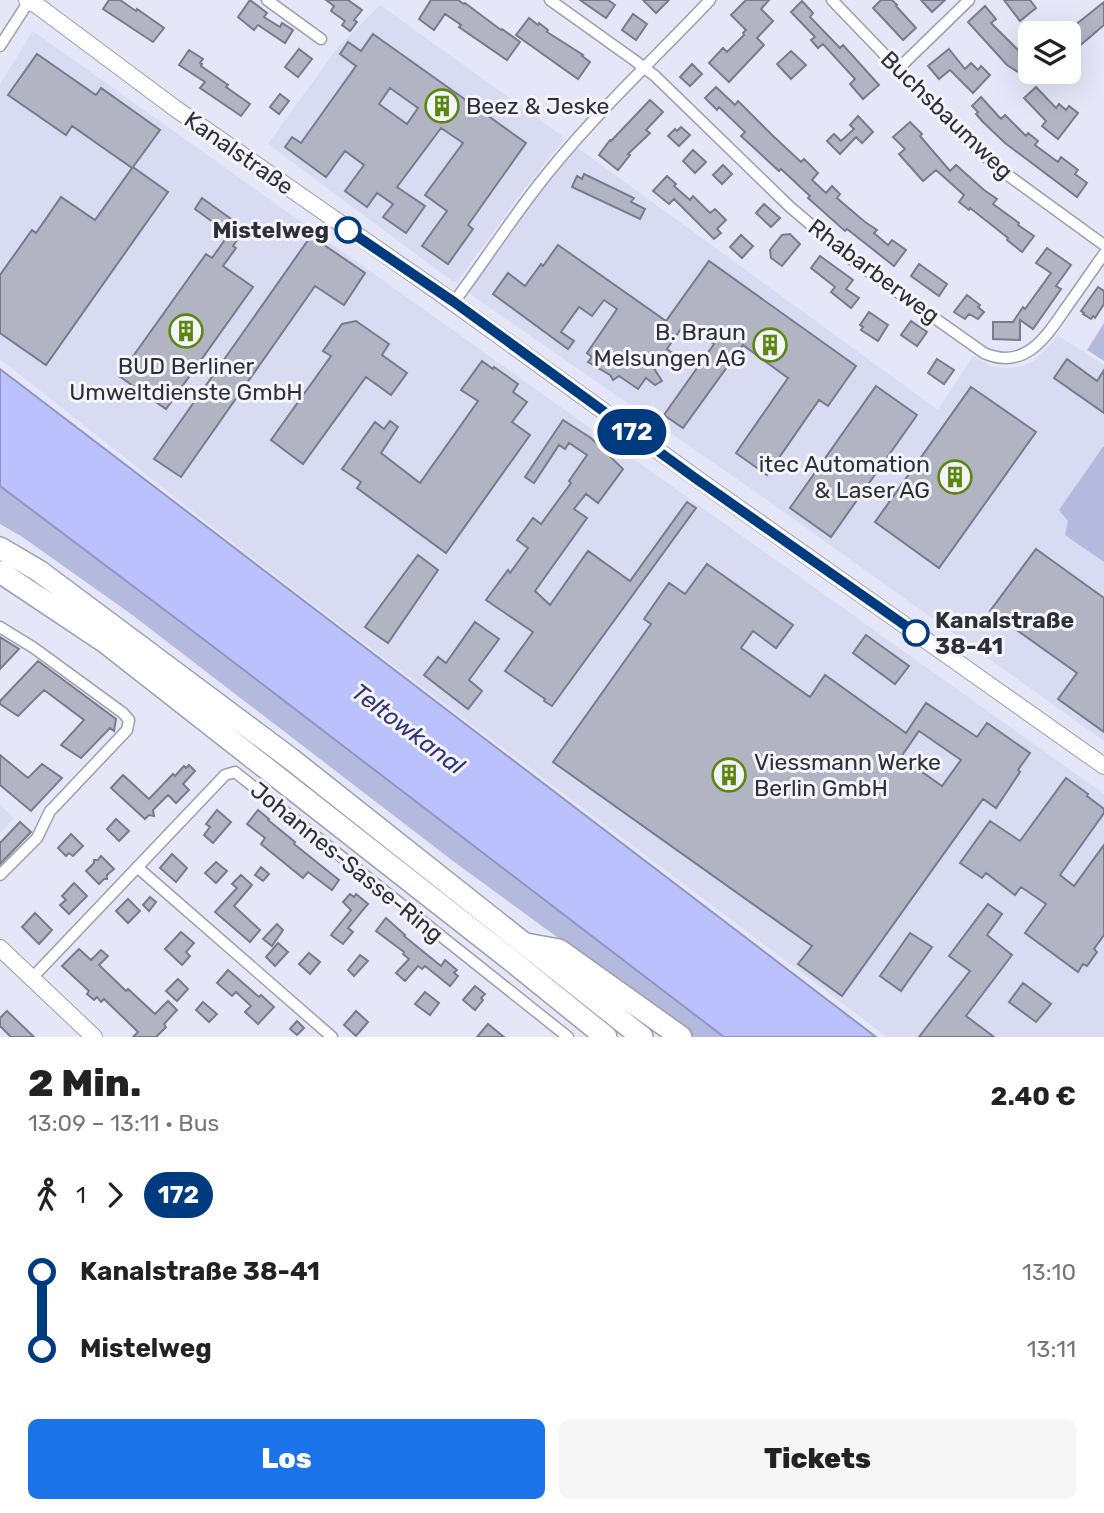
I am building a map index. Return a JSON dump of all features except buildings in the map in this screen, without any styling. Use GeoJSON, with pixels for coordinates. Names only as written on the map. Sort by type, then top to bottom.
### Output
{"type":"FeatureCollection","features":[{"type":"Feature","properties":{"kind":"highway"},"geometry":{"type":"LineString","coordinates":[[0,548],[39,571],[291,759],[642,1037]]}},
{"type":"Feature","properties":{"kind":"highway"},"geometry":{"type":"LineString","coordinates":[[0,572],[105,642],[606,1037]]}},
{"type":"Feature","properties":{"kind":"highway"},"geometry":{"type":"LineString","coordinates":[[524,944],[559,950],[681,1037]]}},
{"type":"Feature","properties":{"kind":"street"},"geometry":{"type":"LineString","coordinates":[[267,0],[321,40]]}},
{"type":"Feature","properties":{"kind":"street","name":"Rhabarberweg"},"geometry":{"type":"LineString","coordinates":[[550,0],[645,68],[790,207],[855,262],[984,353],[1013,357],[1035,348],[1048,334],[1104,254]]}},
{"type":"Feature","properties":{"kind":"street"},"geometry":{"type":"LineString","coordinates":[[454,302],[552,167],[710,0]]}},
{"type":"Feature","properties":{"kind":"street","name":"Buchsbaumweg"},"geometry":{"type":"LineString","coordinates":[[832,0],[960,133],[999,168],[1104,245]]}},
{"type":"Feature","properties":{"kind":"street"},"geometry":{"type":"LineString","coordinates":[[898,69],[969,0]]}},
{"type":"Feature","properties":{"kind":"street"},"geometry":{"type":"LineString","coordinates":[[0,46],[34,2]]}},
{"type":"Feature","properties":{"kind":"street","name":"Kanalstraße"},"geometry":{"type":"LineString","coordinates":[[34,2],[176,108],[454,302],[695,478],[1104,766]]}},
{"type":"Feature","properties":{"kind":"street"},"geometry":{"type":"LineString","coordinates":[[0,627],[79,680],[129,720],[127,730],[50,811],[37,838],[0,875]]}},
{"type":"Feature","properties":{"kind":"street","name":"Johannes-Sasse-Ring"},"geometry":{"type":"LineString","coordinates":[[32,978],[225,775],[234,772],[568,1037]]}},
{"type":"Feature","properties":{"kind":"street"},"geometry":{"type":"LineString","coordinates":[[137,867],[332,1037]]}},
{"type":"Feature","properties":{"kind":"street"},"geometry":{"type":"LineString","coordinates":[[0,948],[94,1037]]}},
{"type":"Feature","properties":{"kind":"shaded area"},"geometry":{"type":"Polygon","coordinates":[[[380,5],[565,138],[457,282],[452,281],[268,144],[338,47],[380,5]]]}},
{"type":"Feature","properties":{"kind":"shaded area"},"geometry":{"type":"Polygon","coordinates":[[[33,31],[1104,794],[1104,1037],[887,1037],[247,554],[0,359],[0,84],[33,31]]]}},
{"type":"Feature","properties":{"kind":"shaded area"},"geometry":{"type":"Polygon","coordinates":[[[578,148],[938,410],[973,356],[990,366],[1020,367],[1034,361],[1057,335],[1104,365],[1104,741],[760,495],[470,294],[531,204],[578,148]]]}},
{"type":"Feature","properties":{"kind":"shaded area"},"geometry":{"type":"Polygon","coordinates":[[[1104,323],[1104,361],[1087,350],[1104,323]]]}},
{"type":"Feature","properties":{"kind":"shaded area"},"geometry":{"type":"Polygon","coordinates":[[[1103,447],[1104,562],[1065,535],[1068,521],[1059,510],[1103,447]]]}},
{"type":"Feature","properties":{"kind":"shaded area"},"geometry":{"type":"Polygon","coordinates":[[[0,486],[724,1037],[694,1037],[453,861],[131,614],[0,524],[0,486]]]}},
{"type":"Feature","properties":{"kind":"shaded area"},"geometry":{"type":"Polygon","coordinates":[[[0,805],[14,818],[0,833],[0,805]]]}},
{"type":"Feature","properties":{"kind":"water","name":"Teltowkanal"},"geometry":{"type":"Polygon","coordinates":[[[0,369],[876,1037],[724,1037],[0,486],[0,369]]]}},
{"type":"Feature","properties":{"kind":"bus line","name":"172"},"geometry":{"type":"LineString","coordinates":[[348,230],[454,302],[695,478],[916,633]]}},
{"type":"Feature","properties":{"kind":"place","name":"Beez & Jeske"},"geometry":{"type":"Point","coordinates":[442,106]}},
{"type":"Feature","properties":{"kind":"place","name":"Mistelweg"},"geometry":{"type":"Point","coordinates":[348,230]}},
{"type":"Feature","properties":{"kind":"place","name":"BUD Berliner Umweltdienste GmbH"},"geometry":{"type":"Point","coordinates":[186,331]}},
{"type":"Feature","properties":{"kind":"place","name":"B. Braun Melsungen AG"},"geometry":{"type":"Point","coordinates":[770,345]}},
{"type":"Feature","properties":{"kind":"place","name":"itec Automation & Laser AG"},"geometry":{"type":"Point","coordinates":[955,477]}},
{"type":"Feature","properties":{"kind":"place","name":"Kanalstraße 38-41"},"geometry":{"type":"Point","coordinates":[916,633]}},
{"type":"Feature","properties":{"kind":"place","name":"Viessmann Werke Berlin GmbH"},"geometry":{"type":"Point","coordinates":[729,775]}}]}
